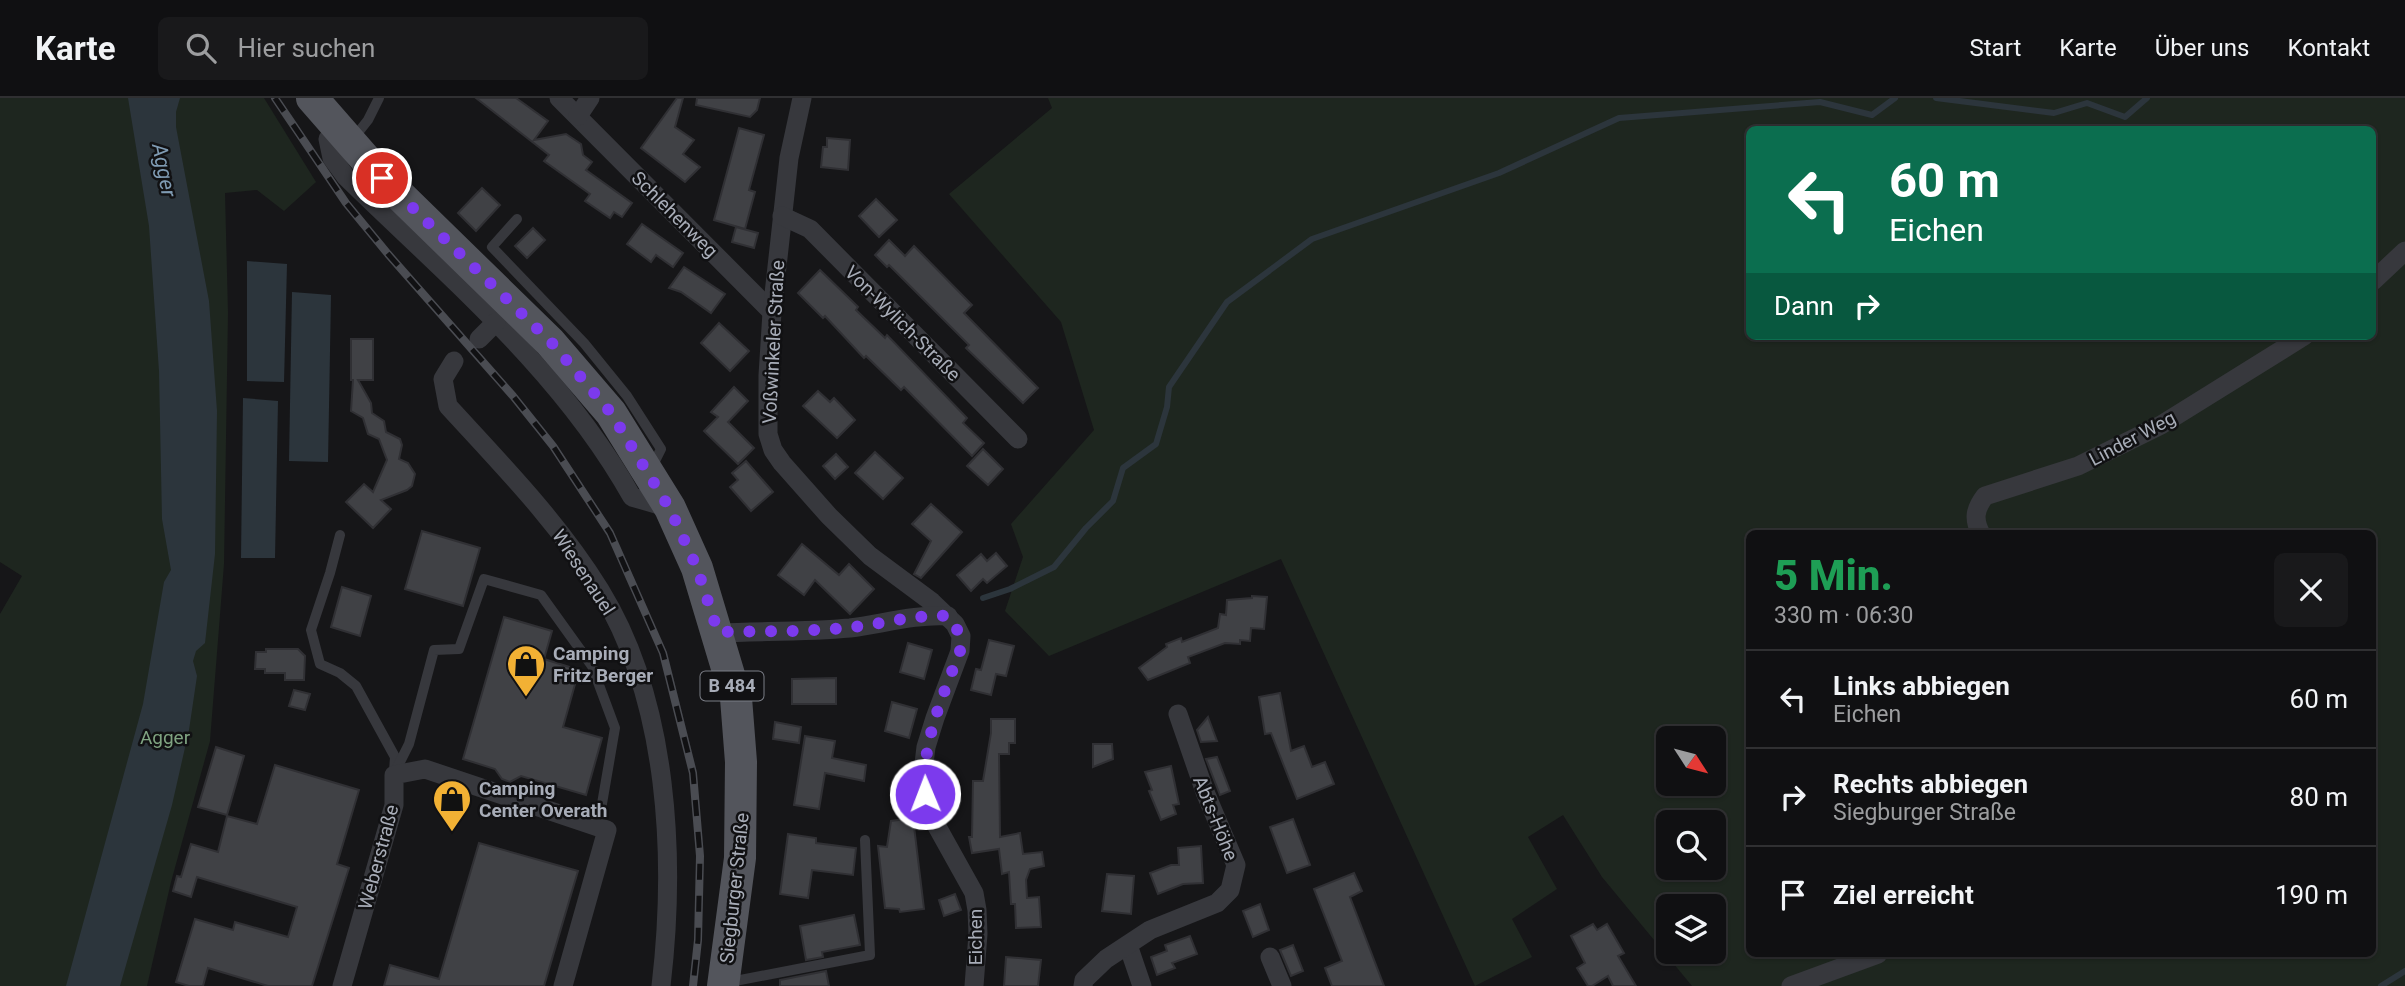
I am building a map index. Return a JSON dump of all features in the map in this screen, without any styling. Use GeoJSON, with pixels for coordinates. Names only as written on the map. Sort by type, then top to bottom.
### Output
{"type":"FeatureCollection","features":[{"type":"Feature","properties":{"kind":"main road","name":"Siegburger Straße"},"geometry":{"type":"LineString","coordinates":[[312,98],[382,178],[551,342],[611,413],[670,509],[697,568],[736,698],[742,809],[740,858],[723,985]]}},
{"type":"Feature","properties":{"kind":"street","name":"Schlehenweg"},"geometry":{"type":"LineString","coordinates":[[559,98],[772,312]]}},
{"type":"Feature","properties":{"kind":"street"},"geometry":{"type":"LineString","coordinates":[[578,116],[590,98]]}},
{"type":"Feature","properties":{"kind":"street","name":"Voßwinkeler Straße"},"geometry":{"type":"LineString","coordinates":[[802,98],[789,158],[772,312],[768,435],[773,450],[782,463],[845,532],[870,556],[932,602]]}},
{"type":"Feature","properties":{"kind":"street"},"geometry":{"type":"LineString","coordinates":[[344,135],[328,139],[332,158],[346,177],[496,323],[558,388],[608,455],[632,496],[670,509]]}},
{"type":"Feature","properties":{"kind":"street","name":"Von-Wylich-Straße"},"geometry":{"type":"LineString","coordinates":[[782,216],[810,229],[1018,439]]}},
{"type":"Feature","properties":{"kind":"street"},"geometry":{"type":"LineString","coordinates":[[2376,278],[2405,251]]}},
{"type":"Feature","properties":{"kind":"street"},"geometry":{"type":"LineString","coordinates":[[480,339],[496,323]]}},
{"type":"Feature","properties":{"kind":"street","name":"Linder Weg"},"geometry":{"type":"LineString","coordinates":[[1979,530],[1976,524],[1976,507],[1985,496],[2078,466],[2137,437],[2161,425],[2298,340]]}},
{"type":"Feature","properties":{"kind":"street","name":"Wiesenauel"},"geometry":{"type":"LineString","coordinates":[[454,361],[443,379],[449,406],[562,534],[601,592],[638,668],[660,758],[669,884],[667,938],[661,986]]}},
{"type":"Feature","properties":{"kind":"street","name":"Eichen"},"geometry":{"type":"LineString","coordinates":[[932,602],[948,616],[961,636],[960,651],[929,737],[923,772],[925,794],[930,814],[974,892],[978,933],[974,986]]}},
{"type":"Feature","properties":{"kind":"street"},"geometry":{"type":"LineString","coordinates":[[718,632],[815,630],[881,624],[929,615],[948,616]]}},
{"type":"Feature","properties":{"kind":"street","name":"Abts-Höhe"},"geometry":{"type":"LineString","coordinates":[[1083,986],[1084,981],[1106,959],[1150,930],[1217,903],[1230,890],[1236,866],[1205,792],[1178,714]]}},
{"type":"Feature","properties":{"kind":"street"},"geometry":{"type":"LineString","coordinates":[[394,775],[425,769],[607,830],[563,986]]}},
{"type":"Feature","properties":{"kind":"street","name":"Weberstraße"},"geometry":{"type":"LineString","coordinates":[[342,986],[394,805],[394,775]]}},
{"type":"Feature","properties":{"kind":"street"},"geometry":{"type":"LineString","coordinates":[[1128,945],[1142,986]]}},
{"type":"Feature","properties":{"kind":"street"},"geometry":{"type":"LineString","coordinates":[[1270,957],[1282,986]]}},
{"type":"Feature","properties":{"kind":"street"},"geometry":{"type":"LineString","coordinates":[[1791,986],[1870,957]]}},
{"type":"Feature","properties":{"kind":"lane"},"geometry":{"type":"LineString","coordinates":[[344,135],[369,120],[379,98]]}},
{"type":"Feature","properties":{"kind":"lane"},"geometry":{"type":"LineString","coordinates":[[517,219],[492,247],[584,343],[627,396],[661,449],[648,474]]}},
{"type":"Feature","properties":{"kind":"lane"},"geometry":{"type":"LineString","coordinates":[[340,535],[311,630],[314,649],[320,664],[340,673],[356,686],[394,757],[394,775]]}},
{"type":"Feature","properties":{"kind":"lane"},"geometry":{"type":"LineString","coordinates":[[394,775],[409,744],[434,650],[459,649],[484,579],[541,595],[592,666],[615,728],[598,827]]}},
{"type":"Feature","properties":{"kind":"lane"},"geometry":{"type":"LineString","coordinates":[[723,985],[870,955],[865,840]]}},
{"type":"Feature","properties":{"kind":"green space"},"geometry":{"type":"Polygon","coordinates":[[[0,98],[264,98],[316,182],[284,211],[257,190],[225,193],[228,313],[224,564],[210,741],[171,882],[147,986],[0,986],[0,614],[22,576],[0,562],[0,98]]]}},
{"type":"Feature","properties":{"kind":"green space"},"geometry":{"type":"Polygon","coordinates":[[[1048,98],[2405,98],[2405,986],[1692,986],[1674,964],[1726,964],[1726,894],[1656,894],[1656,942],[1602,877],[1563,815],[1528,837],[1557,889],[1512,919],[1532,957],[1475,986],[1281,559],[1049,656],[1005,611],[1023,557],[1011,524],[1094,430],[1061,322],[949,194],[1052,108],[1048,98]]]}},
{"type":"Feature","properties":{"kind":"water","name":"Agger"},"geometry":{"type":"Polygon","coordinates":[[[128,98],[180,98],[176,127],[209,301],[217,411],[215,554],[205,643],[196,651],[193,661],[197,676],[189,730],[172,805],[120,986],[66,986],[143,704],[164,582],[171,570],[162,519],[159,371],[149,226],[128,98]]]}},
{"type":"Feature","properties":{"kind":"water"},"geometry":{"type":"Polygon","coordinates":[[[247,261],[287,264],[284,382],[247,381],[247,261]]]}},
{"type":"Feature","properties":{"kind":"water"},"geometry":{"type":"Polygon","coordinates":[[[292,292],[331,295],[328,462],[289,461],[292,292]]]}},
{"type":"Feature","properties":{"kind":"water"},"geometry":{"type":"Polygon","coordinates":[[[243,398],[278,401],[275,558],[241,558],[243,398]]]}},
{"type":"Feature","properties":{"kind":"building"},"geometry":{"type":"Polygon","coordinates":[[[476,98],[516,98],[548,121],[534,140],[566,134],[581,144],[583,155],[592,162],[586,170],[632,203],[622,217],[614,212],[610,218],[585,201],[590,194],[544,161],[549,155],[476,98]]]}},
{"type":"Feature","properties":{"kind":"building"},"geometry":{"type":"Polygon","coordinates":[[[677,98],[683,98],[675,127],[694,140],[683,154],[700,167],[685,182],[641,148],[677,98]]]}},
{"type":"Feature","properties":{"kind":"building"},"geometry":{"type":"Polygon","coordinates":[[[697,98],[760,98],[757,110],[750,117],[696,105],[697,98]]]}},
{"type":"Feature","properties":{"kind":"building"},"geometry":{"type":"Polygon","coordinates":[[[739,128],[764,135],[749,190],[755,192],[745,229],[714,220],[739,128]]]}},
{"type":"Feature","properties":{"kind":"building"},"geometry":{"type":"Polygon","coordinates":[[[827,138],[850,140],[848,170],[821,167],[827,138]]]}},
{"type":"Feature","properties":{"kind":"building"},"geometry":{"type":"Polygon","coordinates":[[[482,188],[500,205],[476,231],[458,213],[482,188]]]}},
{"type":"Feature","properties":{"kind":"building"},"geometry":{"type":"Polygon","coordinates":[[[876,199],[897,220],[879,237],[859,216],[876,199]]]}},
{"type":"Feature","properties":{"kind":"building"},"geometry":{"type":"Polygon","coordinates":[[[642,224],[683,253],[673,267],[656,255],[651,262],[627,244],[642,224]]]}},
{"type":"Feature","properties":{"kind":"building"},"geometry":{"type":"Polygon","coordinates":[[[736,227],[758,233],[754,248],[732,242],[736,227]]]}},
{"type":"Feature","properties":{"kind":"building"},"geometry":{"type":"Polygon","coordinates":[[[533,228],[545,240],[527,258],[515,246],[533,228]]]}},
{"type":"Feature","properties":{"kind":"building"},"geometry":{"type":"Polygon","coordinates":[[[889,240],[905,256],[914,246],[972,305],[964,313],[1038,388],[1023,403],[966,348],[969,345],[889,265],[887,267],[875,255],[889,240]]]}},
{"type":"Feature","properties":{"kind":"building"},"geometry":{"type":"Polygon","coordinates":[[[684,267],[725,294],[711,313],[681,292],[669,288],[684,267]]]}},
{"type":"Feature","properties":{"kind":"building"},"geometry":{"type":"Polygon","coordinates":[[[820,270],[858,307],[856,310],[885,338],[887,335],[967,418],[963,423],[984,443],[972,456],[904,387],[901,390],[866,356],[864,358],[825,316],[823,318],[798,293],[820,270]]]}},
{"type":"Feature","properties":{"kind":"building"},"geometry":{"type":"Polygon","coordinates":[[[719,323],[749,351],[730,371],[701,343],[719,323]]]}},
{"type":"Feature","properties":{"kind":"building"},"geometry":{"type":"Polygon","coordinates":[[[351,339],[373,339],[373,380],[358,380],[371,403],[372,413],[384,421],[386,432],[400,439],[402,445],[399,459],[408,463],[415,474],[412,486],[407,490],[381,500],[391,509],[373,528],[346,502],[364,484],[373,492],[387,460],[379,439],[368,434],[363,418],[351,411],[351,339]]]}},
{"type":"Feature","properties":{"kind":"building"},"geometry":{"type":"Polygon","coordinates":[[[734,387],[748,401],[728,422],[754,448],[738,464],[704,431],[718,417],[711,412],[734,387]]]}},
{"type":"Feature","properties":{"kind":"building"},"geometry":{"type":"Polygon","coordinates":[[[818,391],[830,402],[834,398],[855,420],[837,438],[803,406],[818,391]]]}},
{"type":"Feature","properties":{"kind":"building"},"geometry":{"type":"Polygon","coordinates":[[[983,449],[1003,469],[988,485],[967,466],[983,449]]]}},
{"type":"Feature","properties":{"kind":"building"},"geometry":{"type":"Polygon","coordinates":[[[875,452],[903,478],[883,499],[855,473],[875,452]]]}},
{"type":"Feature","properties":{"kind":"building"},"geometry":{"type":"Polygon","coordinates":[[[836,454],[848,467],[835,479],[823,466],[836,454]]]}},
{"type":"Feature","properties":{"kind":"building"},"geometry":{"type":"Polygon","coordinates":[[[746,461],[773,492],[751,511],[730,487],[738,480],[732,473],[746,461]]]}},
{"type":"Feature","properties":{"kind":"building"},"geometry":{"type":"Polygon","coordinates":[[[931,504],[962,532],[921,578],[914,574],[931,541],[912,524],[931,504]]]}},
{"type":"Feature","properties":{"kind":"building"},"geometry":{"type":"Polygon","coordinates":[[[422,531],[480,548],[463,606],[405,589],[422,531]]]}},
{"type":"Feature","properties":{"kind":"building"},"geometry":{"type":"Polygon","coordinates":[[[802,544],[839,575],[849,564],[874,589],[850,614],[815,580],[804,595],[778,575],[802,544]]]}},
{"type":"Feature","properties":{"kind":"building"},"geometry":{"type":"Polygon","coordinates":[[[996,553],[1007,566],[987,583],[983,579],[971,591],[957,575],[981,554],[987,561],[996,553]]]}},
{"type":"Feature","properties":{"kind":"building"},"geometry":{"type":"Polygon","coordinates":[[[342,587],[371,596],[360,636],[331,627],[342,587]]]}},
{"type":"Feature","properties":{"kind":"building"},"geometry":{"type":"Polygon","coordinates":[[[1252,596],[1267,597],[1264,629],[1251,628],[1250,641],[1240,640],[1240,644],[1225,643],[1188,657],[1190,663],[1148,680],[1139,668],[1167,647],[1166,644],[1181,638],[1182,642],[1218,628],[1220,614],[1226,615],[1227,600],[1252,596]]]}},
{"type":"Feature","properties":{"kind":"building","name":"Camping Fritz Berger"},"geometry":{"type":"Polygon","coordinates":[[[504,617],[552,631],[544,659],[579,670],[563,727],[602,738],[586,795],[521,776],[510,782],[502,779],[495,769],[463,759],[504,617]]]}},
{"type":"Feature","properties":{"kind":"building"},"geometry":{"type":"Polygon","coordinates":[[[989,640],[1014,646],[1006,676],[996,674],[991,695],[971,690],[976,669],[981,670],[989,640]]]}},
{"type":"Feature","properties":{"kind":"building"},"geometry":{"type":"Polygon","coordinates":[[[908,643],[932,650],[924,679],[900,672],[908,643]]]}},
{"type":"Feature","properties":{"kind":"building"},"geometry":{"type":"Polygon","coordinates":[[[266,649],[298,649],[305,656],[304,680],[285,680],[285,673],[265,673],[265,669],[255,669],[256,652],[266,652],[266,649]]]}},
{"type":"Feature","properties":{"kind":"building"},"geometry":{"type":"Polygon","coordinates":[[[836,678],[836,704],[792,704],[792,679],[836,678]]]}},
{"type":"Feature","properties":{"kind":"building"},"geometry":{"type":"Polygon","coordinates":[[[294,690],[310,694],[305,710],[289,706],[294,690]]]}},
{"type":"Feature","properties":{"kind":"building"},"geometry":{"type":"Polygon","coordinates":[[[1280,693],[1291,751],[1304,746],[1312,767],[1325,762],[1334,784],[1297,799],[1271,733],[1265,734],[1259,697],[1280,693]]]}},
{"type":"Feature","properties":{"kind":"building"},"geometry":{"type":"Polygon","coordinates":[[[892,702],[917,709],[909,738],[885,731],[892,702]]]}},
{"type":"Feature","properties":{"kind":"building"},"geometry":{"type":"Polygon","coordinates":[[[1208,717],[1217,741],[1201,742],[1197,730],[1208,717]]]}},
{"type":"Feature","properties":{"kind":"building"},"geometry":{"type":"Polygon","coordinates":[[[991,719],[1015,719],[1015,743],[1009,743],[1009,754],[999,754],[1000,837],[1020,833],[1023,854],[1042,852],[1044,866],[1030,869],[1026,880],[1027,898],[1039,897],[1041,927],[1016,928],[1009,872],[1002,874],[999,849],[972,853],[969,837],[972,837],[973,781],[983,781],[991,719]]]}},
{"type":"Feature","properties":{"kind":"building"},"geometry":{"type":"Polygon","coordinates":[[[775,722],[801,727],[799,743],[773,739],[775,722]]]}},
{"type":"Feature","properties":{"kind":"building"},"geometry":{"type":"Polygon","coordinates":[[[805,736],[835,741],[832,758],[866,765],[864,781],[825,773],[819,809],[794,805],[805,736]]]}},
{"type":"Feature","properties":{"kind":"building"},"geometry":{"type":"Polygon","coordinates":[[[1093,744],[1112,744],[1113,759],[1093,767],[1093,744]]]}},
{"type":"Feature","properties":{"kind":"building"},"geometry":{"type":"Polygon","coordinates":[[[216,747],[244,756],[227,815],[198,807],[216,747]]]}},
{"type":"Feature","properties":{"kind":"building"},"geometry":{"type":"Polygon","coordinates":[[[1217,757],[1230,791],[1220,795],[1206,759],[1217,757]]]}},
{"type":"Feature","properties":{"kind":"building"},"geometry":{"type":"Polygon","coordinates":[[[275,765],[359,790],[337,864],[349,868],[312,986],[268,986],[208,968],[203,986],[176,982],[195,919],[233,930],[235,922],[288,937],[297,907],[197,877],[191,897],[173,891],[177,876],[181,877],[191,844],[218,852],[227,816],[257,824],[275,765]]]}},
{"type":"Feature","properties":{"kind":"building"},"geometry":{"type":"Polygon","coordinates":[[[1171,766],[1179,804],[1173,805],[1176,814],[1161,820],[1149,791],[1152,790],[1145,772],[1171,766]]]}},
{"type":"Feature","properties":{"kind":"building"},"geometry":{"type":"Polygon","coordinates":[[[913,818],[924,909],[900,912],[899,909],[885,908],[878,846],[887,847],[891,821],[913,818]]]}},
{"type":"Feature","properties":{"kind":"building"},"geometry":{"type":"Polygon","coordinates":[[[1293,819],[1310,865],[1287,873],[1270,827],[1293,819]]]}},
{"type":"Feature","properties":{"kind":"building"},"geometry":{"type":"Polygon","coordinates":[[[788,834],[816,838],[816,843],[856,848],[853,875],[812,870],[808,898],[780,894],[788,834]]]}},
{"type":"Feature","properties":{"kind":"building"},"geometry":{"type":"Polygon","coordinates":[[[479,843],[578,871],[544,986],[384,986],[390,965],[439,979],[479,843]]]}},
{"type":"Feature","properties":{"kind":"building"},"geometry":{"type":"Polygon","coordinates":[[[1201,846],[1203,883],[1183,884],[1158,894],[1150,873],[1171,865],[1179,865],[1178,848],[1201,846]]]}},
{"type":"Feature","properties":{"kind":"building"},"geometry":{"type":"Polygon","coordinates":[[[1354,873],[1362,891],[1350,897],[1384,986],[1332,986],[1325,968],[1342,961],[1314,889],[1354,873]]]}},
{"type":"Feature","properties":{"kind":"building"},"geometry":{"type":"Polygon","coordinates":[[[1107,874],[1134,876],[1131,914],[1102,911],[1107,874]]]}},
{"type":"Feature","properties":{"kind":"building"},"geometry":{"type":"Polygon","coordinates":[[[955,894],[961,910],[944,916],[939,900],[955,894]]]}},
{"type":"Feature","properties":{"kind":"building"},"geometry":{"type":"Polygon","coordinates":[[[1260,904],[1269,930],[1253,937],[1243,911],[1260,904]]]}},
{"type":"Feature","properties":{"kind":"building"},"geometry":{"type":"Polygon","coordinates":[[[854,915],[860,945],[822,952],[823,957],[806,960],[800,926],[854,915]]]}},
{"type":"Feature","properties":{"kind":"building"},"geometry":{"type":"Polygon","coordinates":[[[1593,924],[1597,930],[1607,924],[1624,953],[1618,956],[1636,986],[1613,986],[1608,976],[1588,986],[1577,968],[1585,963],[1571,936],[1593,924]]]}},
{"type":"Feature","properties":{"kind":"building"},"geometry":{"type":"Polygon","coordinates":[[[1190,936],[1197,954],[1172,963],[1175,968],[1157,975],[1151,957],[1167,951],[1165,945],[1190,936]]]}},
{"type":"Feature","properties":{"kind":"building"},"geometry":{"type":"Polygon","coordinates":[[[1293,945],[1303,971],[1291,976],[1280,950],[1293,945]]]}},
{"type":"Feature","properties":{"kind":"building"},"geometry":{"type":"Polygon","coordinates":[[[1006,957],[1041,960],[1038,986],[1004,986],[1006,957]]]}},
{"type":"Feature","properties":{"kind":"building"},"geometry":{"type":"Polygon","coordinates":[[[826,971],[829,986],[780,986],[780,980],[826,971]]]}},
{"type":"Feature","properties":{"kind":"waterway"},"geometry":{"type":"LineString","coordinates":[[983,598],[1010,589],[1054,567],[1086,528],[1113,501],[1123,468],[1156,444],[1167,407],[1169,387],[1227,302],[1312,239],[1499,173],[1619,118],[1820,102],[1872,115],[1895,98]]}},
{"type":"Feature","properties":{"kind":"waterway"},"geometry":{"type":"LineString","coordinates":[[1936,98],[2054,113],[2087,103],[2125,117],[2147,98]]}},
{"type":"Feature","properties":{"kind":"waterway"},"geometry":{"type":"LineString","coordinates":[[2381,986],[2405,971]]}},
{"type":"Feature","properties":{"kind":"railway"},"geometry":{"type":"LineString","coordinates":[[275,98],[346,203],[553,446],[610,533],[663,653],[693,773],[700,856],[698,940],[693,986]]}},
{"type":"Feature","properties":{"kind":"place","name":"Camping Fritz Berger"},"geometry":{"type":"Point","coordinates":[526,698]}},
{"type":"Feature","properties":{"kind":"place","name":"Camping Center Overath"},"geometry":{"type":"Point","coordinates":[452,833]}},
{"type":"Feature","properties":{"kind":"route"},"geometry":{"type":"LineString","coordinates":[[382,178],[551,342],[611,413],[670,509],[697,568],[718,632],[815,630],[881,624],[929,615],[948,616],[961,636],[960,651],[926,747],[923,772],[925,794]]}}]}
